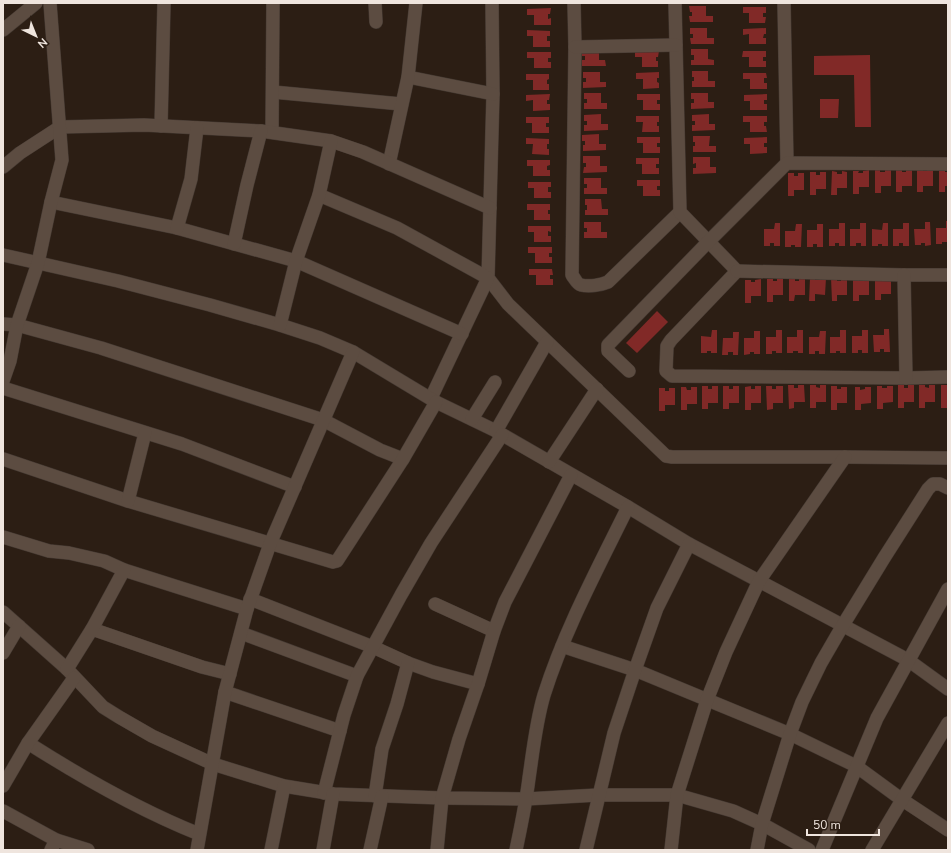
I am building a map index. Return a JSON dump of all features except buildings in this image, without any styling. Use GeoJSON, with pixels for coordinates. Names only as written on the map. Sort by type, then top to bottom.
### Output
{"type":"FeatureCollection","features":[{"type":"Feature","properties":{"kind":"street"},"geometry":{"type":"LineString","coordinates":[[3,30],[36,3]]}},
{"type":"Feature","properties":{"kind":"street"},"geometry":{"type":"LineString","coordinates":[[3,381],[10,361],[17,325],[38,263],[62,160],[50,3]]}},
{"type":"Feature","properties":{"kind":"street"},"geometry":{"type":"LineString","coordinates":[[161,126],[164,3]]}},
{"type":"Feature","properties":{"kind":"street"},"geometry":{"type":"LineString","coordinates":[[234,244],[267,131],[273,92],[273,3]]}},
{"type":"Feature","properties":{"kind":"street"},"geometry":{"type":"LineString","coordinates":[[375,3],[376,22]]}},
{"type":"Feature","properties":{"kind":"street"},"geometry":{"type":"LineString","coordinates":[[388,164],[408,77],[416,3]]}},
{"type":"Feature","properties":{"kind":"street"},"geometry":{"type":"LineString","coordinates":[[3,459],[128,501],[270,544],[333,562],[337,561],[403,459],[434,400],[488,278],[493,94],[492,3]]}},
{"type":"Feature","properties":{"kind":"street"},"geometry":{"type":"LineString","coordinates":[[574,3],[575,47],[572,275],[581,285],[602,285],[608,282],[680,212]]}},
{"type":"Feature","properties":{"kind":"street"},"geometry":{"type":"LineString","coordinates":[[675,3],[680,212],[737,271],[948,275]]}},
{"type":"Feature","properties":{"kind":"street"},"geometry":{"type":"LineString","coordinates":[[784,3],[787,163]]}},
{"type":"Feature","properties":{"kind":"street"},"geometry":{"type":"LineString","coordinates":[[575,47],[676,45]]}},
{"type":"Feature","properties":{"kind":"street"},"geometry":{"type":"LineString","coordinates":[[408,77],[493,94]]}},
{"type":"Feature","properties":{"kind":"street"},"geometry":{"type":"LineString","coordinates":[[273,92],[401,104]]}},
{"type":"Feature","properties":{"kind":"street"},"geometry":{"type":"LineString","coordinates":[[3,167],[20,153],[60,127],[144,125],[267,131],[332,141],[363,152],[490,208]]}},
{"type":"Feature","properties":{"kind":"street"},"geometry":{"type":"LineString","coordinates":[[177,228],[191,179],[197,128]]}},
{"type":"Feature","properties":{"kind":"street"},"geometry":{"type":"LineString","coordinates":[[280,325],[296,261],[319,195],[332,141]]}},
{"type":"Feature","properties":{"kind":"street"},"geometry":{"type":"LineString","coordinates":[[629,371],[608,351],[608,345],[787,163],[948,164]]}},
{"type":"Feature","properties":{"kind":"street"},"geometry":{"type":"LineString","coordinates":[[319,195],[397,228],[488,278],[508,304],[666,456],[948,458]]}},
{"type":"Feature","properties":{"kind":"street"},"geometry":{"type":"LineString","coordinates":[[51,202],[177,228],[296,261],[462,334]]}},
{"type":"Feature","properties":{"kind":"street"},"geometry":{"type":"LineString","coordinates":[[3,255],[118,281],[210,305],[320,338],[353,352],[434,400],[499,433],[689,544],[908,660],[948,689]]}},
{"type":"Feature","properties":{"kind":"street"},"geometry":{"type":"LineString","coordinates":[[737,271],[671,340],[668,346],[666,371],[672,376],[948,377]]}},
{"type":"Feature","properties":{"kind":"street"},"geometry":{"type":"LineString","coordinates":[[904,275],[906,378]]}},
{"type":"Feature","properties":{"kind":"street"},"geometry":{"type":"LineString","coordinates":[[3,324],[17,325],[101,348],[323,420],[380,450],[403,459]]}},
{"type":"Feature","properties":{"kind":"street"},"geometry":{"type":"LineString","coordinates":[[323,850],[328,793],[340,731],[357,676],[431,543],[499,433],[547,342]]}},
{"type":"Feature","properties":{"kind":"street"},"geometry":{"type":"LineString","coordinates":[[197,850],[225,692],[248,604],[270,544],[353,352]]}},
{"type":"Feature","properties":{"kind":"street"},"geometry":{"type":"LineString","coordinates":[[472,419],[495,382]]}},
{"type":"Feature","properties":{"kind":"street"},"geometry":{"type":"LineString","coordinates":[[3,388],[182,444],[295,487]]}},
{"type":"Feature","properties":{"kind":"street"},"geometry":{"type":"LineString","coordinates":[[549,462],[597,389]]}},
{"type":"Feature","properties":{"kind":"street"},"geometry":{"type":"LineString","coordinates":[[128,501],[145,433]]}},
{"type":"Feature","properties":{"kind":"street"},"geometry":{"type":"LineString","coordinates":[[671,850],[677,795],[707,700],[726,652],[759,581],[845,457]]}},
{"type":"Feature","properties":{"kind":"street"},"geometry":{"type":"LineString","coordinates":[[437,850],[442,798],[459,739],[494,631],[505,602],[572,475]]}},
{"type":"Feature","properties":{"kind":"street"},"geometry":{"type":"LineString","coordinates":[[757,850],[762,824],[790,734],[802,702],[821,664],[843,625],[928,489],[933,484],[940,484],[948,488]]}},
{"type":"Feature","properties":{"kind":"street"},"geometry":{"type":"LineString","coordinates":[[516,850],[544,696],[562,646],[628,507]]}},
{"type":"Feature","properties":{"kind":"street"},"geometry":{"type":"LineString","coordinates":[[3,536],[49,551],[69,553],[104,561],[124,570],[248,604],[374,647],[408,663],[433,672],[478,684]]}},
{"type":"Feature","properties":{"kind":"street"},"geometry":{"type":"LineString","coordinates":[[586,850],[614,733],[635,670],[658,608],[689,544]]}},
{"type":"Feature","properties":{"kind":"street"},"geometry":{"type":"LineString","coordinates":[[3,786],[70,674],[92,629],[124,570]]}},
{"type":"Feature","properties":{"kind":"street"},"geometry":{"type":"LineString","coordinates":[[822,850],[877,718],[948,589]]}},
{"type":"Feature","properties":{"kind":"street"},"geometry":{"type":"LineString","coordinates":[[435,604],[494,631]]}},
{"type":"Feature","properties":{"kind":"street"},"geometry":{"type":"LineString","coordinates":[[3,612],[103,707],[119,717],[152,736],[213,764],[284,786],[328,793],[442,798],[526,799],[598,795],[677,795],[733,811],[762,824],[809,850]]}},
{"type":"Feature","properties":{"kind":"street"},"geometry":{"type":"LineString","coordinates":[[3,653],[19,626]]}},
{"type":"Feature","properties":{"kind":"street"},"geometry":{"type":"LineString","coordinates":[[92,629],[202,667],[230,674]]}},
{"type":"Feature","properties":{"kind":"street"},"geometry":{"type":"LineString","coordinates":[[241,632],[357,676]]}},
{"type":"Feature","properties":{"kind":"street"},"geometry":{"type":"LineString","coordinates":[[562,646],[635,670],[790,734],[856,766],[901,800],[948,830]]}},
{"type":"Feature","properties":{"kind":"street"},"geometry":{"type":"LineString","coordinates":[[370,850],[378,796],[382,749],[397,704],[408,663]]}},
{"type":"Feature","properties":{"kind":"street"},"geometry":{"type":"LineString","coordinates":[[225,692],[340,731]]}},
{"type":"Feature","properties":{"kind":"street"},"geometry":{"type":"LineString","coordinates":[[872,850],[948,723]]}},
{"type":"Feature","properties":{"kind":"street"},"geometry":{"type":"LineString","coordinates":[[28,743],[79,775],[130,802],[200,834]]}},
{"type":"Feature","properties":{"kind":"street"},"geometry":{"type":"LineString","coordinates":[[271,850],[284,786]]}},
{"type":"Feature","properties":{"kind":"street"},"geometry":{"type":"LineString","coordinates":[[3,811],[53,845],[88,850]]}}]}
